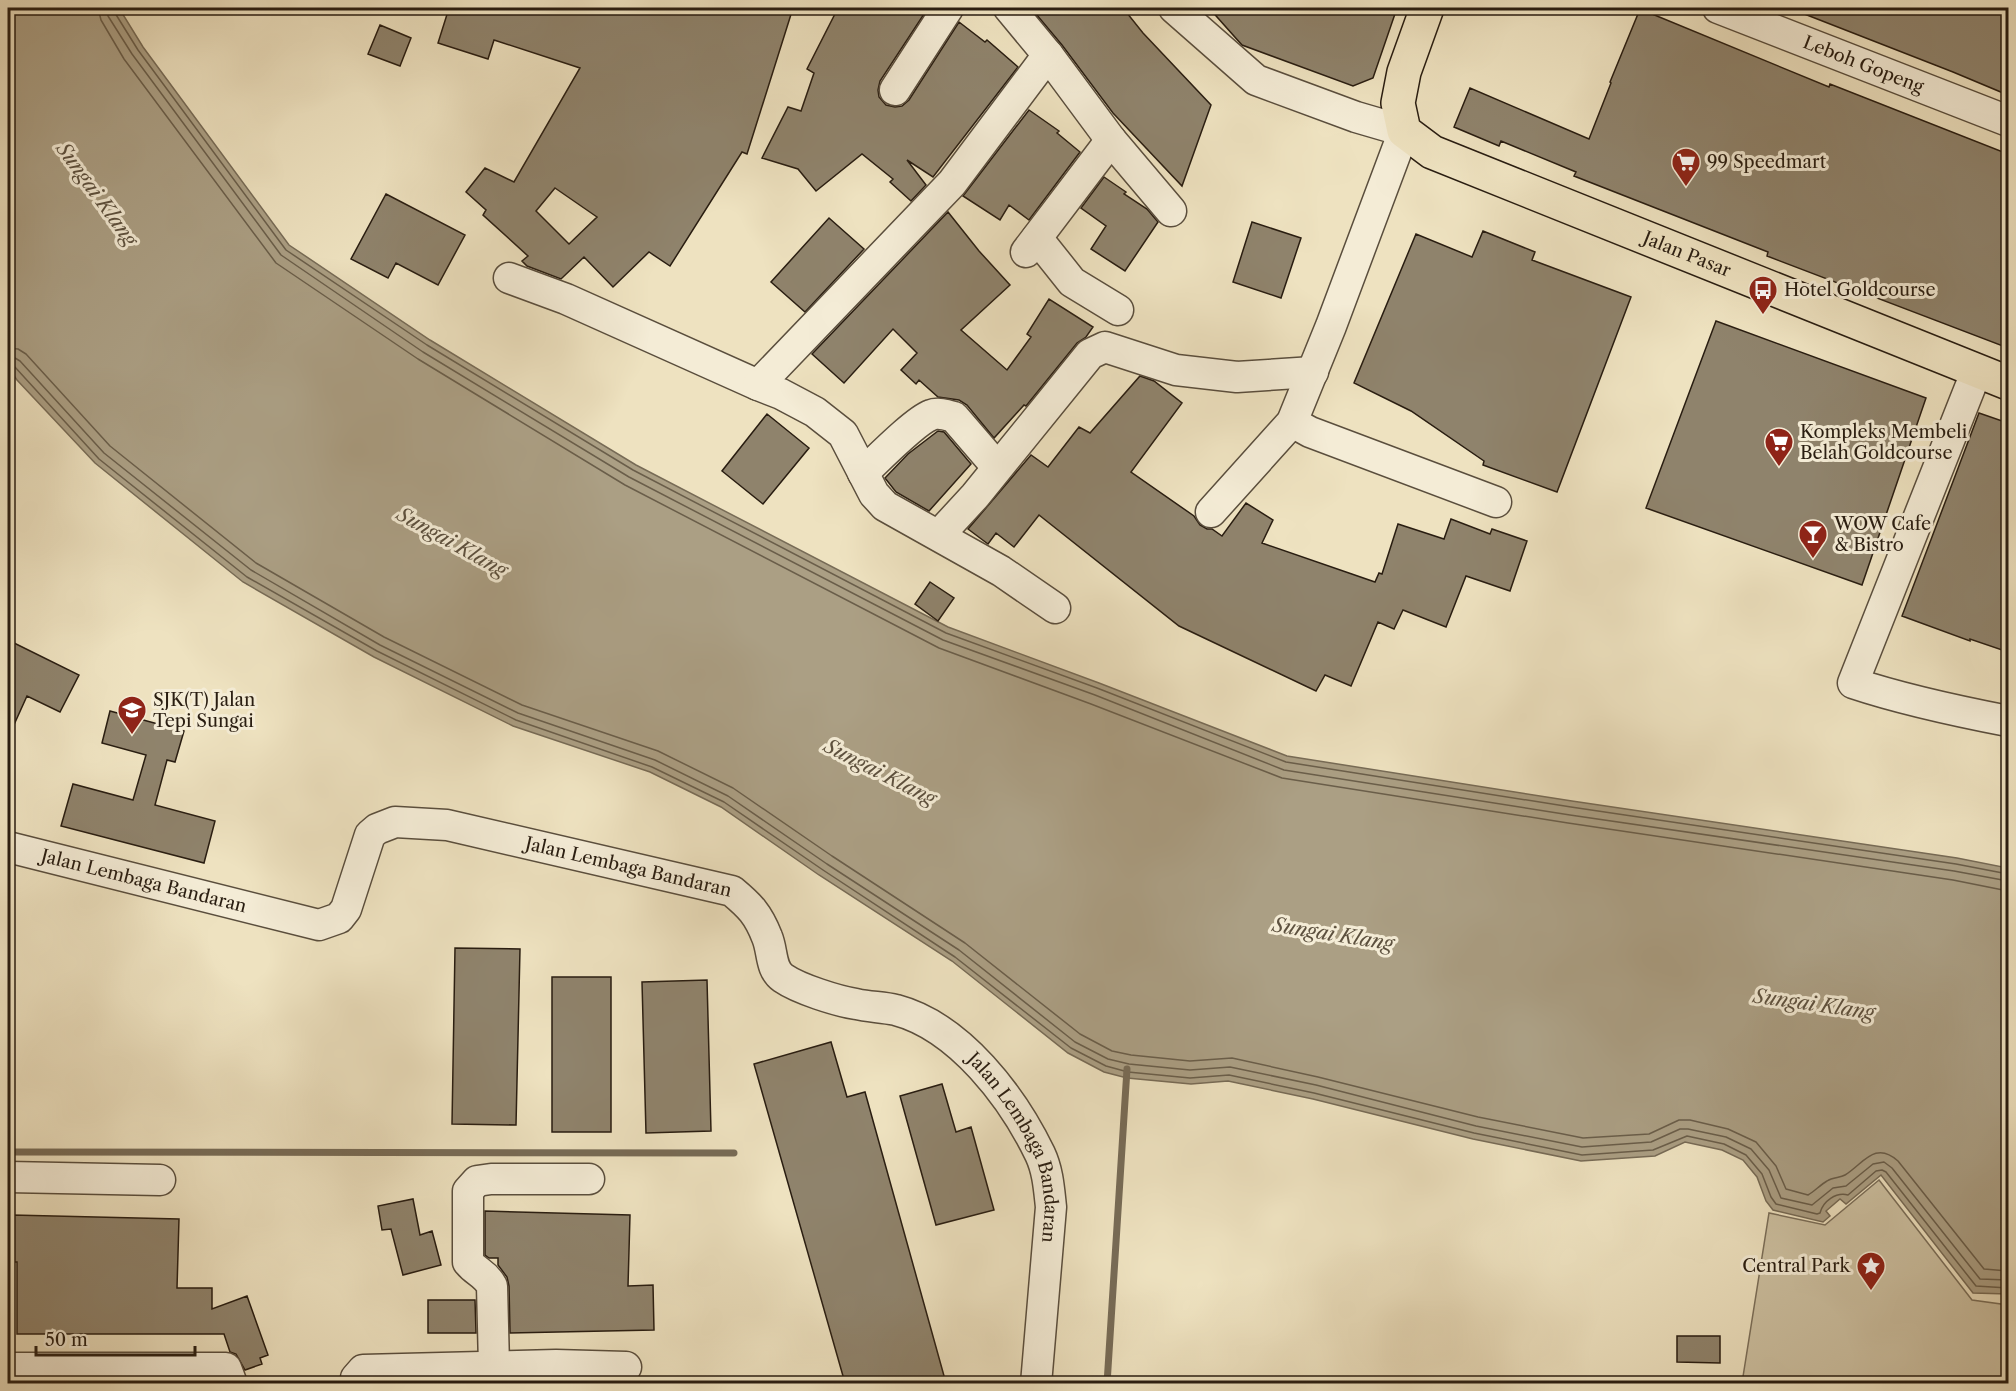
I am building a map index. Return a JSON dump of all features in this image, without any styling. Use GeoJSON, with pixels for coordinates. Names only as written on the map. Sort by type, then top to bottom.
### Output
{"type":"FeatureCollection","features":[{"type":"Feature","properties":{"kind":"highway"},"geometry":{"type":"LineString","coordinates":[[1404,131],[1398,103],[1402,83],[1428,8]]}},
{"type":"Feature","properties":{"kind":"highway","name":"Jalan Pasar"},"geometry":{"type":"LineString","coordinates":[[1404,131],[1432,152],[1975,375],[2008,383]]}},
{"type":"Feature","properties":{"kind":"street"},"geometry":{"type":"LineString","coordinates":[[896,90],[948,8]]}},
{"type":"Feature","properties":{"kind":"street"},"geometry":{"type":"LineString","coordinates":[[1009,8],[1048,55],[1111,140],[1170,211]]}},
{"type":"Feature","properties":{"kind":"street"},"geometry":{"type":"LineString","coordinates":[[1174,8],[1256,80],[1356,117],[1404,131],[1292,422],[1211,512]]}},
{"type":"Feature","properties":{"kind":"street","name":"Leboh Gopeng"},"geometry":{"type":"LineString","coordinates":[[1718,8],[2008,121]]}},
{"type":"Feature","properties":{"kind":"street"},"geometry":{"type":"LineString","coordinates":[[758,385],[952,183],[1048,55]]}},
{"type":"Feature","properties":{"kind":"street"},"geometry":{"type":"LineString","coordinates":[[1111,140],[1032,245],[1072,282],[1118,310]]}},
{"type":"Feature","properties":{"kind":"street"},"geometry":{"type":"LineString","coordinates":[[509,278],[566,298],[781,394],[815,412],[843,434],[874,494],[885,506],[1001,571],[1055,608]]}},
{"type":"Feature","properties":{"kind":"street"},"geometry":{"type":"LineString","coordinates":[[939,535],[975,496],[1090,354],[1098,349],[1104,347],[1176,370],[1237,376],[1313,372]]}},
{"type":"Feature","properties":{"kind":"street"},"geometry":{"type":"LineString","coordinates":[[1975,375],[1853,683],[1952,711],[2008,721]]}},
{"type":"Feature","properties":{"kind":"street"},"geometry":{"type":"LineString","coordinates":[[863,473],[932,414],[954,417],[997,467]]}},
{"type":"Feature","properties":{"kind":"street"},"geometry":{"type":"LineString","coordinates":[[1292,422],[1310,432],[1496,502]]}},
{"type":"Feature","properties":{"kind":"street","name":"Jalan Lembaga Bandaran"},"geometry":{"type":"LineString","coordinates":[[8,847],[319,925],[339,918],[346,909],[370,835],[377,829],[395,822],[447,825],[732,891],[752,908],[768,939],[773,963],[781,976],[795,985],[854,1004],[897,1010],[936,1028],[969,1054],[1012,1104],[1041,1155],[1048,1179],[1051,1207],[1036,1383]]}},
{"type":"Feature","properties":{"kind":"street"},"geometry":{"type":"LineString","coordinates":[[8,1177],[159,1180]]}},
{"type":"Feature","properties":{"kind":"street"},"geometry":{"type":"LineString","coordinates":[[494,1366],[492,1286],[486,1275],[474,1270],[468,1262],[468,1191],[477,1181],[491,1179],[590,1179]]}},
{"type":"Feature","properties":{"kind":"street"},"geometry":{"type":"LineString","coordinates":[[359,1377],[494,1366],[560,1374],[626,1367]]}},
{"type":"Feature","properties":{"kind":"street"},"geometry":{"type":"LineString","coordinates":[[8,1368],[226,1368],[232,1383]]}},
{"type":"Feature","properties":{"kind":"shaded area"},"geometry":{"type":"Polygon","coordinates":[[[1879,1180],[1972,1300],[2008,1305],[2008,1383],[1742,1383],[1769,1213],[1825,1225],[1879,1180]]]}},
{"type":"Feature","properties":{"kind":"water","name":"Sungai Klang"},"geometry":{"type":"Polygon","coordinates":[[[8,8],[119,8],[143,47],[289,245],[430,340],[636,465],[948,627],[1287,756],[1957,858],[2008,868],[2008,1294],[1973,1293],[1881,1175],[1846,1204],[1840,1199],[1826,1211],[1830,1216],[1823,1222],[1773,1210],[1766,1201],[1757,1177],[1743,1160],[1722,1150],[1685,1142],[1655,1156],[1581,1161],[1473,1139],[1313,1099],[1228,1081],[1191,1084],[1127,1078],[1104,1072],[1068,1053],[952,961],[819,875],[721,807],[650,772],[513,726],[374,657],[243,582],[95,463],[17,380],[8,367],[8,8]]]}},
{"type":"Feature","properties":{"kind":"building"},"geometry":{"type":"Polygon","coordinates":[[[449,8],[793,8],[747,154],[742,152],[670,266],[649,252],[613,287],[584,257],[561,279],[527,266],[522,261],[528,256],[483,215],[486,210],[466,192],[485,168],[514,182],[580,68],[494,40],[488,59],[438,43],[449,8]],[[555,188],[536,211],[569,244],[597,217],[555,188]]]}},
{"type":"Feature","properties":{"kind":"building"},"geometry":{"type":"Polygon","coordinates":[[[838,8],[928,8],[880,81],[879,97],[886,105],[902,106],[909,100],[959,22],[985,42],[987,40],[1018,67],[933,177],[907,160],[926,185],[911,201],[890,182],[893,179],[862,154],[816,191],[798,169],[762,158],[788,107],[801,111],[814,73],[807,69],[838,8]]]}},
{"type":"Feature","properties":{"kind":"building"},"geometry":{"type":"Polygon","coordinates":[[[1031,8],[1123,8],[1143,33],[1211,105],[1182,186],[1113,113],[1031,8]]]}},
{"type":"Feature","properties":{"kind":"building"},"geometry":{"type":"Polygon","coordinates":[[[1209,8],[1397,8],[1373,78],[1353,86],[1242,45],[1209,8]]]}},
{"type":"Feature","properties":{"kind":"building"},"geometry":{"type":"Polygon","coordinates":[[[1789,8],[2008,8],[2008,95],[1953,72],[1789,8]]]}},
{"type":"Feature","properties":{"kind":"building"},"geometry":{"type":"Polygon","coordinates":[[[1640,9],[1829,87],[1830,84],[2008,154],[2008,348],[1767,256],[1768,252],[1574,176],[1576,172],[1501,141],[1499,146],[1454,127],[1470,88],[1589,139],[1640,9]]]}},
{"type":"Feature","properties":{"kind":"building"},"geometry":{"type":"Polygon","coordinates":[[[380,25],[411,38],[400,66],[368,54],[380,25]]]}},
{"type":"Feature","properties":{"kind":"building"},"geometry":{"type":"Polygon","coordinates":[[[1029,110],[1059,131],[1057,133],[1080,152],[1029,220],[1009,205],[1000,220],[963,196],[1029,110]]]}},
{"type":"Feature","properties":{"kind":"building"},"geometry":{"type":"Polygon","coordinates":[[[1104,177],[1147,209],[1158,222],[1125,271],[1091,249],[1106,226],[1081,208],[1104,177]]]}},
{"type":"Feature","properties":{"kind":"building"},"geometry":{"type":"Polygon","coordinates":[[[386,194],[465,235],[438,285],[396,263],[388,278],[351,259],[386,194]]]}},
{"type":"Feature","properties":{"kind":"building"},"geometry":{"type":"Polygon","coordinates":[[[948,212],[1010,285],[961,330],[1007,370],[1031,337],[1027,334],[1049,299],[1093,327],[1086,337],[1077,343],[1026,406],[1024,405],[994,438],[967,405],[959,400],[938,397],[919,380],[916,384],[901,370],[917,353],[893,329],[844,383],[812,354],[948,212]]]}},
{"type":"Feature","properties":{"kind":"building"},"geometry":{"type":"Polygon","coordinates":[[[829,218],[864,249],[805,312],[771,282],[829,218]]]}},
{"type":"Feature","properties":{"kind":"building"},"geometry":{"type":"Polygon","coordinates":[[[1252,222],[1301,238],[1281,298],[1233,282],[1252,222]]]}},
{"type":"Feature","properties":{"kind":"building"},"geometry":{"type":"Polygon","coordinates":[[[1483,231],[1535,252],[1532,260],[1631,297],[1557,492],[1483,465],[1484,461],[1411,411],[1354,383],[1416,234],[1472,257],[1483,231]]]}},
{"type":"Feature","properties":{"kind":"building"},"geometry":{"type":"Polygon","coordinates":[[[1716,321],[1926,398],[1862,585],[1646,508],[1716,321]]]}},
{"type":"Feature","properties":{"kind":"building"},"geometry":{"type":"Polygon","coordinates":[[[1140,376],[1154,381],[1182,403],[1131,472],[1194,516],[1200,525],[1222,536],[1246,503],[1273,520],[1262,543],[1375,582],[1379,573],[1382,574],[1398,524],[1444,539],[1451,519],[1490,534],[1492,529],[1527,541],[1510,591],[1466,576],[1446,627],[1403,610],[1394,629],[1378,622],[1351,686],[1325,675],[1316,691],[1179,626],[1039,515],[1014,547],[996,533],[988,544],[968,529],[1031,455],[1048,467],[1079,427],[1090,433],[1140,376]]]}},
{"type":"Feature","properties":{"kind":"building"},"geometry":{"type":"Polygon","coordinates":[[[1979,413],[2008,423],[2008,652],[1970,639],[1970,641],[1902,616],[1979,413]]]}},
{"type":"Feature","properties":{"kind":"building"},"geometry":{"type":"Polygon","coordinates":[[[767,414],[809,448],[763,504],[722,471],[767,414]]]}},
{"type":"Feature","properties":{"kind":"building"},"geometry":{"type":"Polygon","coordinates":[[[938,431],[944,432],[971,464],[929,511],[896,492],[885,478],[908,454],[938,431]]]}},
{"type":"Feature","properties":{"kind":"building"},"geometry":{"type":"Polygon","coordinates":[[[930,582],[954,598],[938,621],[915,604],[930,582]]]}},
{"type":"Feature","properties":{"kind":"building"},"geometry":{"type":"Polygon","coordinates":[[[8,640],[79,675],[60,712],[27,696],[8,738],[8,640]]]}},
{"type":"Feature","properties":{"kind":"building"},"geometry":{"type":"Polygon","coordinates":[[[110,711],[184,731],[175,762],[167,760],[155,805],[215,821],[204,863],[61,826],[73,784],[133,800],[146,755],[102,743],[110,711]]]}},
{"type":"Feature","properties":{"kind":"building"},"geometry":{"type":"Polygon","coordinates":[[[455,948],[520,949],[516,1125],[452,1124],[455,948]]]}},
{"type":"Feature","properties":{"kind":"building"},"geometry":{"type":"Polygon","coordinates":[[[552,977],[611,977],[611,1132],[552,1132],[552,977]]]}},
{"type":"Feature","properties":{"kind":"building"},"geometry":{"type":"Polygon","coordinates":[[[707,980],[711,1131],[646,1133],[642,982],[707,980]]]}},
{"type":"Feature","properties":{"kind":"building"},"geometry":{"type":"Polygon","coordinates":[[[831,1042],[847,1097],[865,1092],[946,1383],[845,1383],[754,1064],[831,1042]]]}},
{"type":"Feature","properties":{"kind":"building"},"geometry":{"type":"Polygon","coordinates":[[[942,1084],[956,1132],[971,1127],[994,1210],[936,1225],[900,1096],[942,1084]]]}},
{"type":"Feature","properties":{"kind":"building"},"geometry":{"type":"Polygon","coordinates":[[[413,1199],[420,1235],[432,1231],[441,1265],[403,1275],[391,1229],[382,1230],[378,1206],[413,1199]]]}},
{"type":"Feature","properties":{"kind":"building"},"geometry":{"type":"Polygon","coordinates":[[[485,1211],[630,1215],[628,1286],[653,1285],[654,1330],[510,1333],[507,1277],[498,1265],[498,1258],[489,1258],[485,1255],[485,1211]]]}},
{"type":"Feature","properties":{"kind":"building"},"geometry":{"type":"Polygon","coordinates":[[[12,1215],[179,1219],[177,1288],[212,1288],[212,1309],[247,1296],[268,1355],[260,1358],[262,1364],[245,1370],[236,1354],[230,1352],[224,1334],[17,1334],[17,1262],[11,1262],[12,1215]]]}},
{"type":"Feature","properties":{"kind":"building"},"geometry":{"type":"Polygon","coordinates":[[[428,1300],[475,1300],[476,1333],[428,1333],[428,1300]]]}},
{"type":"Feature","properties":{"kind":"building"},"geometry":{"type":"Polygon","coordinates":[[[1677,1336],[1720,1336],[1720,1363],[1677,1362],[1677,1336]]]}},
{"type":"Feature","properties":{"kind":"waterway"},"geometry":{"type":"LineString","coordinates":[[1107,1384],[1127,1069]]}},
{"type":"Feature","properties":{"kind":"waterway"},"geometry":{"type":"LineString","coordinates":[[8,1152],[734,1153]]}},
{"type":"Feature","properties":{"kind":"place","name":"99 Speedmart"},"geometry":{"type":"Point","coordinates":[1686,188]}},
{"type":"Feature","properties":{"kind":"place","name":"Hotel Goldcourse"},"geometry":{"type":"Point","coordinates":[1763,316]}},
{"type":"Feature","properties":{"kind":"place","name":"Kompleks Membeli Belah Goldcourse"},"geometry":{"type":"Point","coordinates":[1779,468]}},
{"type":"Feature","properties":{"kind":"place","name":"WOW Cafe & Bistro"},"geometry":{"type":"Point","coordinates":[1813,560]}},
{"type":"Feature","properties":{"kind":"place","name":"SJK(T) Jalan Tepi Sungai"},"geometry":{"type":"Point","coordinates":[132,736]}},
{"type":"Feature","properties":{"kind":"place","name":"Central Park"},"geometry":{"type":"Point","coordinates":[1871,1292]}}]}
